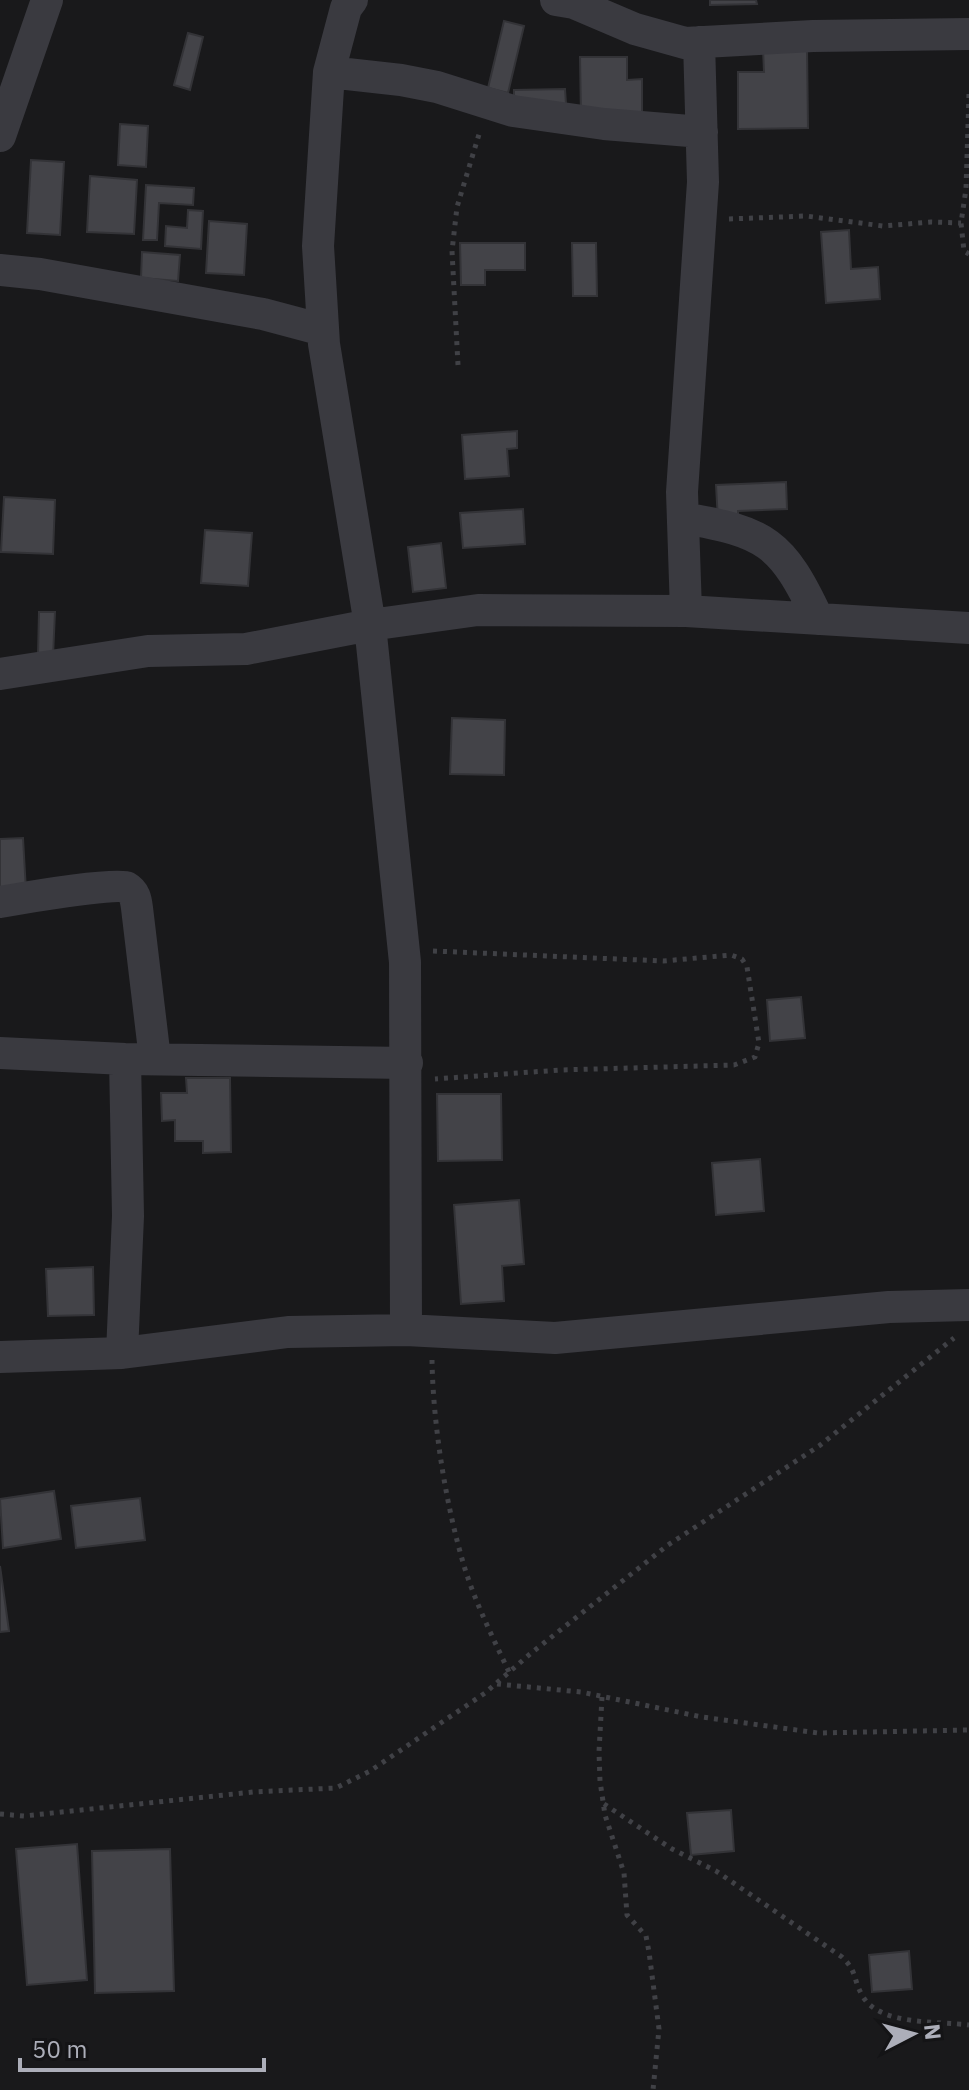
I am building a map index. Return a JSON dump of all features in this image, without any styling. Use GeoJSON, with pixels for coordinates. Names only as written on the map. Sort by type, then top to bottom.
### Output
{"type":"FeatureCollection","features":[{"type":"Feature","properties":{"kind":"street"},"geometry":{"type":"LineString","coordinates":[[0,136],[47,0]]}},
{"type":"Feature","properties":{"kind":"street"},"geometry":{"type":"LineString","coordinates":[[352,0],[346,8],[329,72],[318,246],[323,330],[370,625],[404,951],[419,1331]]}},
{"type":"Feature","properties":{"kind":"street"},"geometry":{"type":"LineString","coordinates":[[556,0],[574,3],[671,41],[969,34]]}},
{"type":"Feature","properties":{"kind":"street"},"geometry":{"type":"LineString","coordinates":[[686,611],[683,518],[687,401],[700,220],[702,132],[699,42]]}},
{"type":"Feature","properties":{"kind":"street"},"geometry":{"type":"LineString","coordinates":[[329,72],[413,82],[513,111],[588,122],[702,132]]}},
{"type":"Feature","properties":{"kind":"street"},"geometry":{"type":"LineString","coordinates":[[0,270],[40,274],[263,314],[323,330]]}},
{"type":"Feature","properties":{"kind":"street"},"geometry":{"type":"LineString","coordinates":[[683,518],[744,531],[766,541],[785,559],[802,584],[818,619]]}},
{"type":"Feature","properties":{"kind":"street"},"geometry":{"type":"LineString","coordinates":[[0,674],[148,651],[246,649],[370,625],[478,610],[686,611],[969,628]]}},
{"type":"Feature","properties":{"kind":"street"},"geometry":{"type":"LineString","coordinates":[[0,902],[120,885],[135,895],[140,1059],[122,1353]]}},
{"type":"Feature","properties":{"kind":"street"},"geometry":{"type":"LineString","coordinates":[[0,1053],[407,1072]]}},
{"type":"Feature","properties":{"kind":"street"},"geometry":{"type":"LineString","coordinates":[[0,1357],[122,1353],[288,1332],[419,1331],[555,1338],[889,1307],[969,1305]]}},
{"type":"Feature","properties":{"kind":"path"},"geometry":{"type":"LineString","coordinates":[[969,94],[966,189],[961,223],[961,242],[964,251],[969,254]]}},
{"type":"Feature","properties":{"kind":"path"},"geometry":{"type":"LineString","coordinates":[[458,365],[452,251],[455,222],[467,167],[490,104]]}},
{"type":"Feature","properties":{"kind":"path"},"geometry":{"type":"LineString","coordinates":[[700,220],[806,216],[883,226],[961,223]]}},
{"type":"Feature","properties":{"kind":"path"},"geometry":{"type":"LineString","coordinates":[[404,951],[528,953],[663,961],[731,955],[742,959],[747,967],[759,1043],[755,1057],[734,1065],[407,1072]]}},
{"type":"Feature","properties":{"kind":"path"},"geometry":{"type":"LineString","coordinates":[[419,1331],[447,1490],[465,1569],[488,1629],[509,1672]]}},
{"type":"Feature","properties":{"kind":"path"},"geometry":{"type":"LineString","coordinates":[[0,1814],[24,1816],[253,1792],[336,1788],[370,1771],[496,1684],[668,1545],[819,1446],[958,1335]]}},
{"type":"Feature","properties":{"kind":"path"},"geometry":{"type":"LineString","coordinates":[[496,1684],[581,1692],[702,1717],[818,1733],[969,1730]]}},
{"type":"Feature","properties":{"kind":"path"},"geometry":{"type":"LineString","coordinates":[[602,1697],[599,1752],[604,1804],[624,1873],[627,1915],[646,1936],[659,2029],[653,2090]]}},
{"type":"Feature","properties":{"kind":"path"},"geometry":{"type":"LineString","coordinates":[[604,1804],[672,1849],[716,1871],[842,1957],[854,1968],[862,1995],[871,2007],[889,2017],[969,2025]]}},
{"type":"Feature","properties":{"kind":"building"},"geometry":{"type":"Polygon","coordinates":[[[710,0],[756,0],[757,4],[710,5],[710,0]]]}},
{"type":"Feature","properties":{"kind":"building"},"geometry":{"type":"Polygon","coordinates":[[[504,21],[524,26],[508,93],[488,88],[504,21]]]}},
{"type":"Feature","properties":{"kind":"building"},"geometry":{"type":"Polygon","coordinates":[[[188,33],[203,37],[190,90],[174,85],[188,33]]]}},
{"type":"Feature","properties":{"kind":"building"},"geometry":{"type":"Polygon","coordinates":[[[807,48],[808,128],[738,129],[738,72],[764,72],[763,49],[807,48]]]}},
{"type":"Feature","properties":{"kind":"building"},"geometry":{"type":"Polygon","coordinates":[[[580,57],[627,57],[627,80],[642,79],[642,116],[581,117],[580,57]]]}},
{"type":"Feature","properties":{"kind":"building"},"geometry":{"type":"Polygon","coordinates":[[[565,89],[566,104],[514,104],[514,90],[565,89]]]}},
{"type":"Feature","properties":{"kind":"building"},"geometry":{"type":"Polygon","coordinates":[[[120,124],[148,126],[146,167],[118,165],[120,124]]]}},
{"type":"Feature","properties":{"kind":"building"},"geometry":{"type":"Polygon","coordinates":[[[31,160],[64,162],[60,235],[27,233],[31,160]]]}},
{"type":"Feature","properties":{"kind":"building"},"geometry":{"type":"Polygon","coordinates":[[[90,176],[137,180],[134,234],[87,232],[90,176]]]}},
{"type":"Feature","properties":{"kind":"building"},"geometry":{"type":"Polygon","coordinates":[[[146,185],[194,188],[193,205],[159,203],[157,240],[143,240],[146,185]]]}},
{"type":"Feature","properties":{"kind":"building"},"geometry":{"type":"Polygon","coordinates":[[[188,210],[203,211],[201,249],[165,246],[166,226],[187,228],[188,210]]]}},
{"type":"Feature","properties":{"kind":"building"},"geometry":{"type":"Polygon","coordinates":[[[209,221],[247,224],[244,275],[206,273],[209,221]]]}},
{"type":"Feature","properties":{"kind":"building"},"geometry":{"type":"Polygon","coordinates":[[[849,230],[851,269],[878,267],[880,299],[826,303],[821,232],[849,230]]]}},
{"type":"Feature","properties":{"kind":"building"},"geometry":{"type":"Polygon","coordinates":[[[460,243],[525,243],[525,270],[485,270],[485,285],[461,285],[460,243]]]}},
{"type":"Feature","properties":{"kind":"building"},"geometry":{"type":"Polygon","coordinates":[[[572,243],[596,243],[597,296],[573,296],[572,243]]]}},
{"type":"Feature","properties":{"kind":"building"},"geometry":{"type":"Polygon","coordinates":[[[142,252],[180,255],[178,281],[141,278],[142,252]]]}},
{"type":"Feature","properties":{"kind":"building"},"geometry":{"type":"Polygon","coordinates":[[[517,431],[517,448],[507,449],[509,476],[465,479],[462,435],[517,431]]]}},
{"type":"Feature","properties":{"kind":"building"},"geometry":{"type":"Polygon","coordinates":[[[786,482],[787,509],[738,511],[738,521],[718,521],[716,485],[786,482]]]}},
{"type":"Feature","properties":{"kind":"building"},"geometry":{"type":"Polygon","coordinates":[[[4,497],[55,500],[53,554],[1,552],[4,497]]]}},
{"type":"Feature","properties":{"kind":"building"},"geometry":{"type":"Polygon","coordinates":[[[523,509],[525,544],[463,548],[460,513],[523,509]]]}},
{"type":"Feature","properties":{"kind":"building"},"geometry":{"type":"Polygon","coordinates":[[[205,530],[252,533],[248,586],[201,583],[205,530]]]}},
{"type":"Feature","properties":{"kind":"building"},"geometry":{"type":"Polygon","coordinates":[[[441,543],[446,588],[413,592],[408,547],[441,543]]]}},
{"type":"Feature","properties":{"kind":"building"},"geometry":{"type":"Polygon","coordinates":[[[39,612],[55,612],[53,656],[38,655],[39,612]]]}},
{"type":"Feature","properties":{"kind":"building"},"geometry":{"type":"Polygon","coordinates":[[[452,718],[505,720],[504,775],[450,774],[452,718]]]}},
{"type":"Feature","properties":{"kind":"building"},"geometry":{"type":"Polygon","coordinates":[[[23,838],[26,891],[0,893],[0,839],[23,838]]]}},
{"type":"Feature","properties":{"kind":"building"},"geometry":{"type":"Polygon","coordinates":[[[801,997],[805,1038],[770,1041],[767,1000],[801,997]]]}},
{"type":"Feature","properties":{"kind":"building"},"geometry":{"type":"Polygon","coordinates":[[[186,1078],[230,1078],[231,1152],[203,1153],[203,1141],[175,1141],[175,1120],[162,1121],[161,1093],[187,1093],[186,1078]]]}},
{"type":"Feature","properties":{"kind":"building"},"geometry":{"type":"Polygon","coordinates":[[[437,1094],[501,1094],[502,1160],[438,1161],[437,1094]]]}},
{"type":"Feature","properties":{"kind":"building"},"geometry":{"type":"Polygon","coordinates":[[[760,1159],[764,1211],[716,1215],[712,1163],[760,1159]]]}},
{"type":"Feature","properties":{"kind":"building"},"geometry":{"type":"Polygon","coordinates":[[[519,1200],[524,1264],[502,1266],[504,1301],[461,1304],[454,1205],[519,1200]]]}},
{"type":"Feature","properties":{"kind":"building"},"geometry":{"type":"Polygon","coordinates":[[[93,1267],[94,1315],[48,1316],[46,1269],[93,1267]]]}},
{"type":"Feature","properties":{"kind":"building"},"geometry":{"type":"Polygon","coordinates":[[[54,1491],[61,1539],[3,1548],[0,1499],[54,1491]]]}},
{"type":"Feature","properties":{"kind":"building"},"geometry":{"type":"Polygon","coordinates":[[[140,1498],[145,1540],[76,1548],[71,1506],[140,1498]]]}},
{"type":"Feature","properties":{"kind":"building"},"geometry":{"type":"Polygon","coordinates":[[[0,1566],[9,1631],[0,1632],[0,1566]]]}},
{"type":"Feature","properties":{"kind":"building"},"geometry":{"type":"Polygon","coordinates":[[[731,1810],[734,1851],[691,1855],[687,1813],[731,1810]]]}},
{"type":"Feature","properties":{"kind":"building"},"geometry":{"type":"Polygon","coordinates":[[[77,1844],[87,1980],[27,1985],[16,1849],[77,1844]]]}},
{"type":"Feature","properties":{"kind":"building"},"geometry":{"type":"Polygon","coordinates":[[[170,1849],[174,1991],[95,1993],[92,1851],[170,1849]]]}},
{"type":"Feature","properties":{"kind":"building"},"geometry":{"type":"Polygon","coordinates":[[[909,1951],[912,1989],[872,1992],[869,1955],[909,1951]]]}}]}
